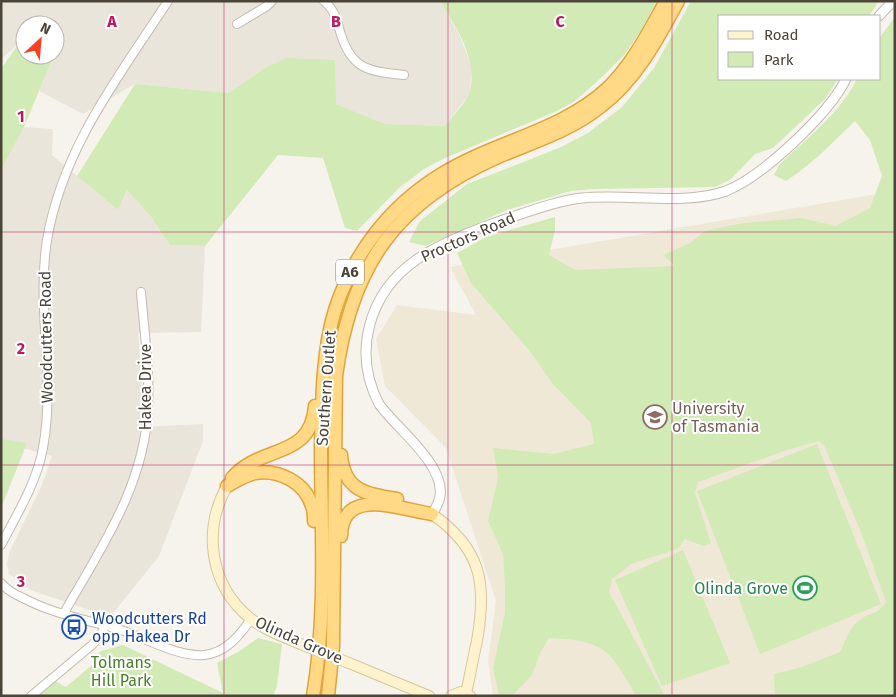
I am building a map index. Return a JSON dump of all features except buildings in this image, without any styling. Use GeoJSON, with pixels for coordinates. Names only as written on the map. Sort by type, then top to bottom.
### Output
{"type":"FeatureCollection","features":[{"type":"Feature","properties":{"kind":"highway","name":"Southern Outlet"},"geometry":{"type":"LineString","coordinates":[[313,696],[320,641],[322,416],[328,340],[337,303],[352,268],[368,242],[393,213],[425,185],[449,169],[561,119],[596,98],[616,79],[633,57],[666,1]]}},
{"type":"Feature","properties":{"kind":"highway","name":"Southern Outlet"},"geometry":{"type":"LineString","coordinates":[[328,696],[333,646],[336,376],[350,308],[367,268],[389,234],[408,214],[435,191],[464,173],[563,130],[600,108],[620,90],[638,68],[678,1]]}},
{"type":"Feature","properties":{"kind":"highway"},"geometry":{"type":"LineString","coordinates":[[344,333],[341,376],[342,469],[353,486],[363,492],[412,502],[432,514]]}},
{"type":"Feature","properties":{"kind":"highway"},"geometry":{"type":"LineString","coordinates":[[227,486],[233,476],[251,462],[295,444],[309,430],[314,417],[320,366],[328,340]]}},
{"type":"Feature","properties":{"kind":"highway"},"geometry":{"type":"LineString","coordinates":[[227,486],[241,477],[254,473],[278,474],[289,478],[298,485],[306,493],[313,507],[315,532],[314,632],[313,658],[307,696]]}},
{"type":"Feature","properties":{"kind":"highway"},"geometry":{"type":"LineString","coordinates":[[333,696],[339,648],[341,533],[343,520],[352,509],[366,505],[397,506],[432,514]]}},
{"type":"Feature","properties":{"kind":"main road","name":"Olinda Grove"},"geometry":{"type":"LineString","coordinates":[[227,486],[221,496],[215,517],[212,551],[216,568],[225,589],[239,609],[267,630],[429,696]]}},
{"type":"Feature","properties":{"kind":"main road"},"geometry":{"type":"LineString","coordinates":[[432,514],[460,537],[479,574],[481,590],[482,610],[468,694],[456,693],[451,696]]}},
{"type":"Feature","properties":{"kind":"street","name":"Woodcutters Road"},"geometry":{"type":"LineString","coordinates":[[1,545],[35,476],[43,450],[48,419],[49,386],[43,308],[43,277],[48,238],[65,172],[84,132],[168,1]]}},
{"type":"Feature","properties":{"kind":"street"},"geometry":{"type":"LineString","coordinates":[[236,24],[267,6],[272,1]]}},
{"type":"Feature","properties":{"kind":"street"},"geometry":{"type":"LineString","coordinates":[[324,1],[333,11],[343,43],[356,61],[373,71],[404,75]]}},
{"type":"Feature","properties":{"kind":"street"},"geometry":{"type":"LineString","coordinates":[[880,15],[893,1]]}},
{"type":"Feature","properties":{"kind":"street","name":"Proctors Road"},"geometry":{"type":"LineString","coordinates":[[432,514],[441,490],[438,478],[430,463],[379,404],[366,369],[365,350],[373,314],[388,288],[402,271],[426,254],[454,240],[496,223],[557,203],[579,198],[696,196],[718,193],[733,188],[788,148],[828,107],[845,80]]}},
{"type":"Feature","properties":{"kind":"street","name":"Hakea Drive"},"geometry":{"type":"LineString","coordinates":[[64,613],[122,511],[132,488],[140,460],[148,407],[142,292]]}},
{"type":"Feature","properties":{"kind":"street"},"geometry":{"type":"LineString","coordinates":[[1,583],[9,591],[23,599],[182,652],[206,655],[222,650],[231,644],[251,619]]}},
{"type":"Feature","properties":{"kind":"street"},"geometry":{"type":"LineString","coordinates":[[31,696],[92,645],[101,635],[105,625]]}},
{"type":"Feature","properties":{"kind":"shaded area"},"geometry":{"type":"Polygon","coordinates":[[[1,1],[440,1],[458,32],[472,67],[470,93],[445,126],[385,124],[335,104],[263,69],[229,93],[135,84],[83,114],[39,91],[50,65],[65,65],[65,15],[15,15],[15,47],[1,59],[1,1]]]}},
{"type":"Feature","properties":{"kind":"shaded area"},"geometry":{"type":"Polygon","coordinates":[[[24,127],[53,129],[52,155],[118,210],[127,190],[151,217],[170,245],[205,246],[201,332],[138,333],[142,380],[141,427],[203,424],[203,441],[159,556],[110,617],[30,590],[9,574],[7,564],[9,553],[42,485],[52,456],[1,442],[1,170],[24,127]]]}},
{"type":"Feature","properties":{"kind":"shaded area","name":"University of Tasmania"},"geometry":{"type":"Polygon","coordinates":[[[895,191],[895,696],[493,696],[488,662],[496,601],[446,448],[385,386],[376,339],[397,305],[476,315],[450,267],[895,191]]]}},
{"type":"Feature","properties":{"kind":"green space"},"geometry":{"type":"Polygon","coordinates":[[[440,1],[657,1],[625,54],[575,101],[557,111],[445,158],[424,169],[399,188],[357,231],[345,228],[323,158],[278,155],[205,246],[170,245],[151,217],[127,190],[118,210],[77,176],[135,84],[229,93],[263,69],[286,58],[335,60],[336,104],[385,124],[445,126],[469,95],[472,79],[471,67],[464,44],[440,1]]]}},
{"type":"Feature","properties":{"kind":"green space"},"geometry":{"type":"Polygon","coordinates":[[[691,1],[879,1],[870,15],[718,15],[718,80],[837,80],[825,99],[773,148],[755,154],[730,180],[715,187],[571,191],[507,210],[425,246],[409,242],[420,221],[467,184],[559,148],[588,133],[622,107],[654,68],[691,1]]]}},
{"type":"Feature","properties":{"kind":"green space","name":"University of Tasmania"},"geometry":{"type":"Polygon","coordinates":[[[895,17],[895,696],[775,696],[774,674],[802,667],[840,652],[848,634],[857,622],[877,611],[886,602],[861,532],[824,445],[819,441],[787,450],[698,482],[695,493],[711,543],[703,546],[685,539],[678,549],[631,564],[612,579],[609,592],[665,696],[636,696],[613,659],[592,644],[549,638],[540,653],[532,675],[514,694],[499,695],[493,668],[505,613],[505,585],[503,554],[488,521],[498,477],[493,448],[554,454],[594,444],[591,423],[553,384],[529,350],[471,283],[457,253],[486,237],[555,217],[555,230],[549,255],[575,270],[675,266],[663,255],[690,243],[705,231],[744,223],[801,218],[836,226],[870,208],[882,176],[870,140],[855,121],[814,160],[786,181],[774,175],[779,165],[812,135],[842,103],[856,80],[881,80],[881,36],[895,17]]]}},
{"type":"Feature","properties":{"kind":"green space"},"geometry":{"type":"Polygon","coordinates":[[[15,49],[15,65],[50,65],[24,127],[1,170],[1,69],[15,49]]]}},
{"type":"Feature","properties":{"kind":"green space"},"geometry":{"type":"Polygon","coordinates":[[[1,439],[27,443],[1,508],[1,439]]]}},
{"type":"Feature","properties":{"kind":"green space"},"geometry":{"type":"Polygon","coordinates":[[[817,444],[881,604],[760,654],[697,491],[817,444]]]}},
{"type":"Feature","properties":{"kind":"green space","name":"Olinda Grove"},"geometry":{"type":"Polygon","coordinates":[[[683,550],[730,663],[662,686],[615,580],[683,550]]]}},
{"type":"Feature","properties":{"kind":"green space","name":"Tolmans Hill Park"},"geometry":{"type":"Polygon","coordinates":[[[258,638],[282,644],[277,686],[273,696],[34,696],[55,681],[66,687],[98,660],[95,657],[101,651],[123,645],[223,693],[217,663],[238,652],[258,638]]]}},
{"type":"Feature","properties":{"kind":"place","name":"University of Tasmania"},"geometry":{"type":"Point","coordinates":[655,417]}},
{"type":"Feature","properties":{"kind":"place","name":"Olinda Grove"},"geometry":{"type":"Point","coordinates":[805,588]}},
{"type":"Feature","properties":{"kind":"place","name":"Woodcutters Rd opp Hakea Dr"},"geometry":{"type":"Point","coordinates":[74,627]}}]}
